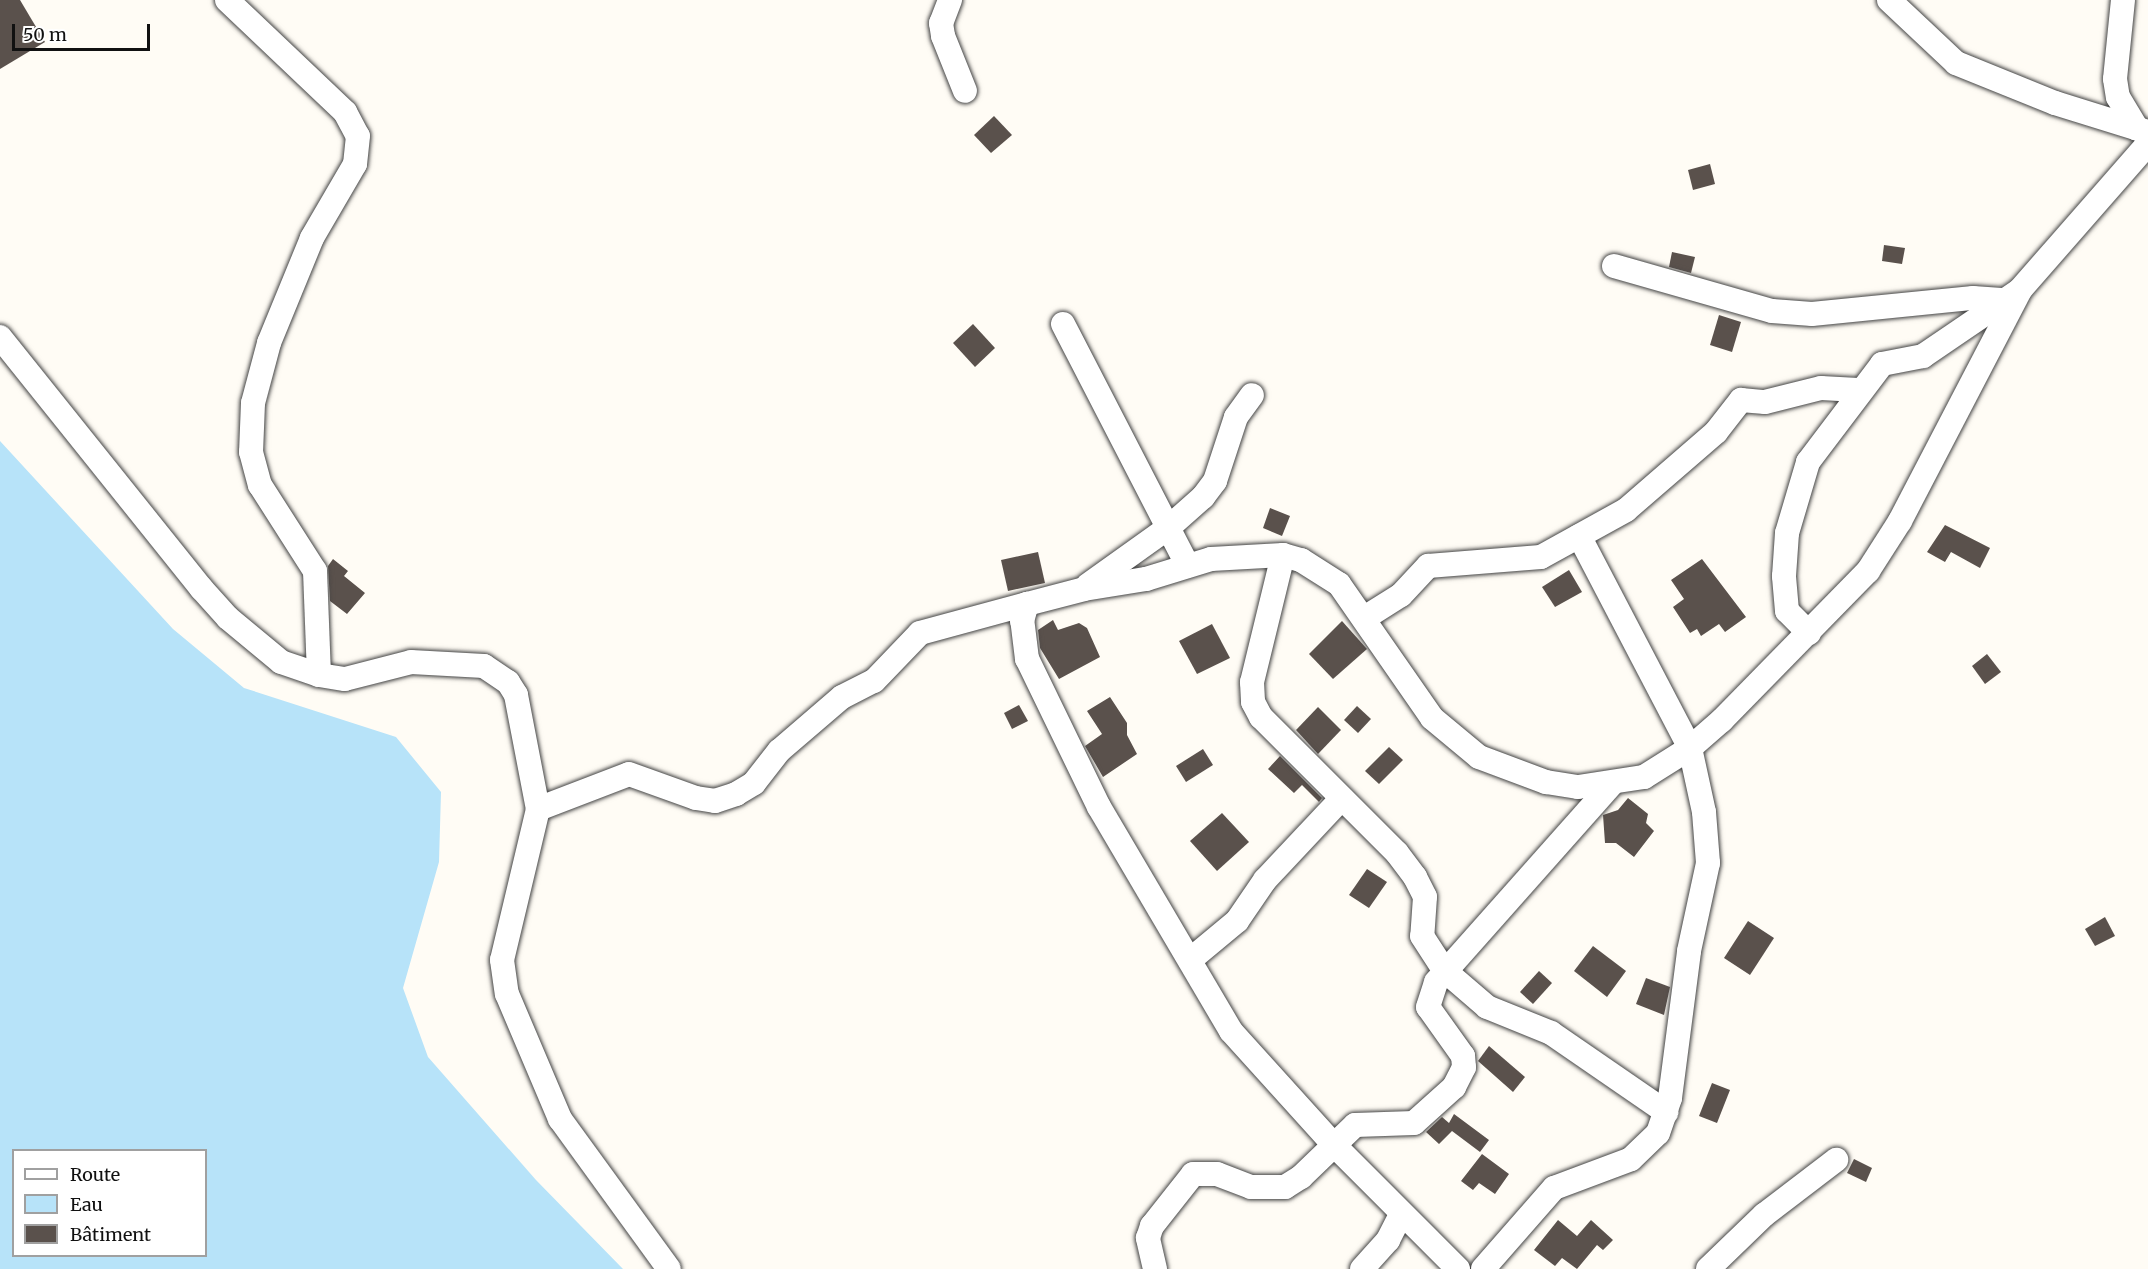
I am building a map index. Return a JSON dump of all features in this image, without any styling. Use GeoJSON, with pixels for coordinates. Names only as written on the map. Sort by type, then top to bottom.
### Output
{"type":"FeatureCollection","features":[{"type":"Feature","properties":{"kind":"street"},"geometry":{"type":"LineString","coordinates":[[227,0],[345,112],[358,136],[355,164],[312,238],[269,343],[254,403],[251,452],[260,485],[315,571],[319,675]]}},
{"type":"Feature","properties":{"kind":"street"},"geometry":{"type":"LineString","coordinates":[[950,0],[941,23],[943,36],[965,91]]}},
{"type":"Feature","properties":{"kind":"street"},"geometry":{"type":"LineString","coordinates":[[1889,0],[1956,63],[2017,90],[2144,135]]}},
{"type":"Feature","properties":{"kind":"street"},"geometry":{"type":"LineString","coordinates":[[2122,0],[2115,79],[2118,97],[2144,135]]}},
{"type":"Feature","properties":{"kind":"street"},"geometry":{"type":"LineString","coordinates":[[538,809],[629,774],[696,798],[715,801],[736,794],[754,783],[779,751],[842,697],[874,681],[920,633],[1084,588],[1146,579],[1226,557],[1283,555],[1324,572],[1366,617],[1432,718],[1455,741],[1479,757],[1546,782],[1611,785],[1644,777],[1690,748],[1809,633],[1885,547],[2012,295],[2144,135]]}},
{"type":"Feature","properties":{"kind":"street"},"geometry":{"type":"LineString","coordinates":[[1614,266],[1772,311],[1812,314],[2012,295]]}},
{"type":"Feature","properties":{"kind":"street"},"geometry":{"type":"LineString","coordinates":[[1809,633],[1787,611],[1787,533],[1808,462],[1832,434],[1858,390],[1882,364],[1923,356],[2012,295]]}},
{"type":"Feature","properties":{"kind":"street"},"geometry":{"type":"LineString","coordinates":[[1063,324],[1188,566]]}},
{"type":"Feature","properties":{"kind":"street"},"geometry":{"type":"LineString","coordinates":[[0,337],[228,618],[281,662],[319,675],[345,679],[427,662],[484,666],[498,674],[516,695],[538,809],[502,960],[507,994],[560,1119],[669,1269]]}},
{"type":"Feature","properties":{"kind":"street"},"geometry":{"type":"LineString","coordinates":[[1366,617],[1401,595],[1428,566],[1541,557],[1579,536],[1640,498],[1716,432],[1741,400],[1765,402],[1821,388],[1858,390]]}},
{"type":"Feature","properties":{"kind":"street"},"geometry":{"type":"LineString","coordinates":[[1084,588],[1168,528],[1215,481],[1230,431],[1252,394]]}},
{"type":"Feature","properties":{"kind":"street"},"geometry":{"type":"LineString","coordinates":[[1483,1269],[1545,1196],[1631,1159],[1658,1133],[1666,1112],[1708,863],[1704,812],[1690,748],[1579,536]]}},
{"type":"Feature","properties":{"kind":"street"},"geometry":{"type":"LineString","coordinates":[[1283,555],[1257,649],[1253,702],[1261,717],[1397,853],[1423,890],[1422,936],[1444,970],[1487,1007],[1551,1033],[1666,1112]]}},
{"type":"Feature","properties":{"kind":"street"},"geometry":{"type":"LineString","coordinates":[[1027,604],[1022,621],[1027,658],[1100,807],[1238,1042],[1333,1144],[1458,1269]]}},
{"type":"Feature","properties":{"kind":"street"},"geometry":{"type":"LineString","coordinates":[[1155,1269],[1149,1238],[1152,1226],[1192,1174],[1217,1174],[1251,1187],[1285,1187],[1302,1177],[1333,1144],[1355,1125],[1414,1123],[1458,1081],[1463,1056],[1428,1007],[1428,997],[1444,970],[1611,785]]}},
{"type":"Feature","properties":{"kind":"street"},"geometry":{"type":"LineString","coordinates":[[1190,960],[1237,921],[1265,880],[1342,798]]}},
{"type":"Feature","properties":{"kind":"street"},"geometry":{"type":"LineString","coordinates":[[1708,1269],[1764,1215],[1836,1160]]}},
{"type":"Feature","properties":{"kind":"street"},"geometry":{"type":"LineString","coordinates":[[1362,1269],[1388,1240],[1401,1214]]}},
{"type":"Feature","properties":{"kind":"water"},"geometry":{"type":"Polygon","coordinates":[[[0,441],[173,629],[244,688],[396,737],[441,792],[439,862],[403,988],[428,1057],[536,1180],[623,1269],[0,1269],[0,441]]]}},
{"type":"Feature","properties":{"kind":"building"},"geometry":{"type":"Polygon","coordinates":[[[0,0],[20,0],[45,42],[0,69],[0,0]]]}},
{"type":"Feature","properties":{"kind":"building"},"geometry":{"type":"Polygon","coordinates":[[[994,116],[1012,135],[991,153],[974,135],[994,116]]]}},
{"type":"Feature","properties":{"kind":"building"},"geometry":{"type":"Polygon","coordinates":[[[1710,164],[1715,184],[1693,190],[1688,170],[1710,164]]]}},
{"type":"Feature","properties":{"kind":"building"},"geometry":{"type":"Polygon","coordinates":[[[1884,245],[1905,248],[1902,264],[1882,261],[1884,245]]]}},
{"type":"Feature","properties":{"kind":"building"},"geometry":{"type":"Polygon","coordinates":[[[1672,252],[1695,257],[1691,273],[1669,267],[1672,252]]]}},
{"type":"Feature","properties":{"kind":"building"},"geometry":{"type":"Polygon","coordinates":[[[1719,315],[1741,322],[1732,352],[1710,345],[1719,315]]]}},
{"type":"Feature","properties":{"kind":"building"},"geometry":{"type":"Polygon","coordinates":[[[973,324],[995,348],[975,367],[953,343],[973,324]]]}},
{"type":"Feature","properties":{"kind":"building"},"geometry":{"type":"Polygon","coordinates":[[[1270,508],[1290,516],[1282,536],[1263,528],[1270,508]]]}},
{"type":"Feature","properties":{"kind":"building"},"geometry":{"type":"Polygon","coordinates":[[[1945,525],[1990,548],[1980,568],[1951,552],[1945,562],[1927,552],[1945,525]]]}},
{"type":"Feature","properties":{"kind":"building"},"geometry":{"type":"Polygon","coordinates":[[[1038,552],[1045,583],[1008,591],[1001,560],[1038,552]]]}},
{"type":"Feature","properties":{"kind":"building"},"geometry":{"type":"Polygon","coordinates":[[[333,559],[348,571],[344,576],[365,593],[347,614],[330,601],[328,566],[333,559]]]}},
{"type":"Feature","properties":{"kind":"building"},"geometry":{"type":"Polygon","coordinates":[[[1702,559],[1746,617],[1725,632],[1719,624],[1701,636],[1697,629],[1690,633],[1673,607],[1684,599],[1671,580],[1702,559]]]}},
{"type":"Feature","properties":{"kind":"building"},"geometry":{"type":"Polygon","coordinates":[[[1569,570],[1582,592],[1555,607],[1542,587],[1569,570]]]}},
{"type":"Feature","properties":{"kind":"building"},"geometry":{"type":"Polygon","coordinates":[[[1053,620],[1058,630],[1079,623],[1087,628],[1100,657],[1059,679],[1040,648],[1038,630],[1053,620]]]}},
{"type":"Feature","properties":{"kind":"building"},"geometry":{"type":"Polygon","coordinates":[[[1342,621],[1367,649],[1333,679],[1309,654],[1342,621]]]}},
{"type":"Feature","properties":{"kind":"building"},"geometry":{"type":"Polygon","coordinates":[[[1212,624],[1230,658],[1197,674],[1179,641],[1212,624]]]}},
{"type":"Feature","properties":{"kind":"building"},"geometry":{"type":"Polygon","coordinates":[[[1987,654],[2001,672],[1985,684],[1972,666],[1987,654]]]}},
{"type":"Feature","properties":{"kind":"building"},"geometry":{"type":"Polygon","coordinates":[[[1110,697],[1127,723],[1127,735],[1137,754],[1103,777],[1085,746],[1102,734],[1087,711],[1110,697]]]}},
{"type":"Feature","properties":{"kind":"building"},"geometry":{"type":"Polygon","coordinates":[[[1019,705],[1028,721],[1012,729],[1004,713],[1019,705]]]}},
{"type":"Feature","properties":{"kind":"building"},"geometry":{"type":"Polygon","coordinates":[[[1357,706],[1371,719],[1358,733],[1344,720],[1357,706]]]}},
{"type":"Feature","properties":{"kind":"building"},"geometry":{"type":"Polygon","coordinates":[[[1318,707],[1341,730],[1318,754],[1296,730],[1318,707]]]}},
{"type":"Feature","properties":{"kind":"building"},"geometry":{"type":"Polygon","coordinates":[[[1389,747],[1403,760],[1379,784],[1365,771],[1389,747]]]}},
{"type":"Feature","properties":{"kind":"building"},"geometry":{"type":"Polygon","coordinates":[[[1203,749],[1213,765],[1186,782],[1176,766],[1203,749]]]}},
{"type":"Feature","properties":{"kind":"building"},"geometry":{"type":"Polygon","coordinates":[[[1280,756],[1322,798],[1319,802],[1302,785],[1294,793],[1268,769],[1280,756]]]}},
{"type":"Feature","properties":{"kind":"building"},"geometry":{"type":"Polygon","coordinates":[[[1628,798],[1648,814],[1646,823],[1654,831],[1634,857],[1616,843],[1605,843],[1603,815],[1618,810],[1628,798]]]}},
{"type":"Feature","properties":{"kind":"building"},"geometry":{"type":"Polygon","coordinates":[[[1222,813],[1249,842],[1217,871],[1190,841],[1222,813]]]}},
{"type":"Feature","properties":{"kind":"building"},"geometry":{"type":"Polygon","coordinates":[[[1367,869],[1387,882],[1369,908],[1349,895],[1367,869]]]}},
{"type":"Feature","properties":{"kind":"building"},"geometry":{"type":"Polygon","coordinates":[[[2105,917],[2115,936],[2095,946],[2085,929],[2105,917]]]}},
{"type":"Feature","properties":{"kind":"building"},"geometry":{"type":"Polygon","coordinates":[[[1748,921],[1774,938],[1750,975],[1724,958],[1748,921]]]}},
{"type":"Feature","properties":{"kind":"building"},"geometry":{"type":"Polygon","coordinates":[[[1593,946],[1626,971],[1607,997],[1574,971],[1593,946]]]}},
{"type":"Feature","properties":{"kind":"building"},"geometry":{"type":"Polygon","coordinates":[[[1539,971],[1552,983],[1533,1004],[1520,992],[1539,971]]]}},
{"type":"Feature","properties":{"kind":"building"},"geometry":{"type":"Polygon","coordinates":[[[1646,978],[1670,987],[1664,1015],[1636,1004],[1646,978]]]}},
{"type":"Feature","properties":{"kind":"building"},"geometry":{"type":"Polygon","coordinates":[[[1489,1046],[1525,1077],[1513,1092],[1478,1061],[1489,1046]]]}},
{"type":"Feature","properties":{"kind":"building"},"geometry":{"type":"Polygon","coordinates":[[[1712,1083],[1730,1090],[1717,1123],[1699,1116],[1712,1083]]]}},
{"type":"Feature","properties":{"kind":"building"},"geometry":{"type":"Polygon","coordinates":[[[1454,1114],[1489,1140],[1480,1152],[1452,1131],[1439,1144],[1426,1132],[1442,1117],[1449,1123],[1454,1114]]]}},
{"type":"Feature","properties":{"kind":"building"},"geometry":{"type":"Polygon","coordinates":[[[1482,1154],[1509,1174],[1495,1194],[1479,1183],[1473,1190],[1461,1181],[1482,1154]]]}},
{"type":"Feature","properties":{"kind":"building"},"geometry":{"type":"Polygon","coordinates":[[[1854,1159],[1872,1168],[1866,1182],[1847,1173],[1854,1159]]]}},
{"type":"Feature","properties":{"kind":"building"},"geometry":{"type":"Polygon","coordinates":[[[1558,1220],[1577,1236],[1591,1220],[1613,1240],[1603,1250],[1597,1245],[1577,1269],[1562,1258],[1555,1266],[1534,1250],[1558,1220]]]}}]}
